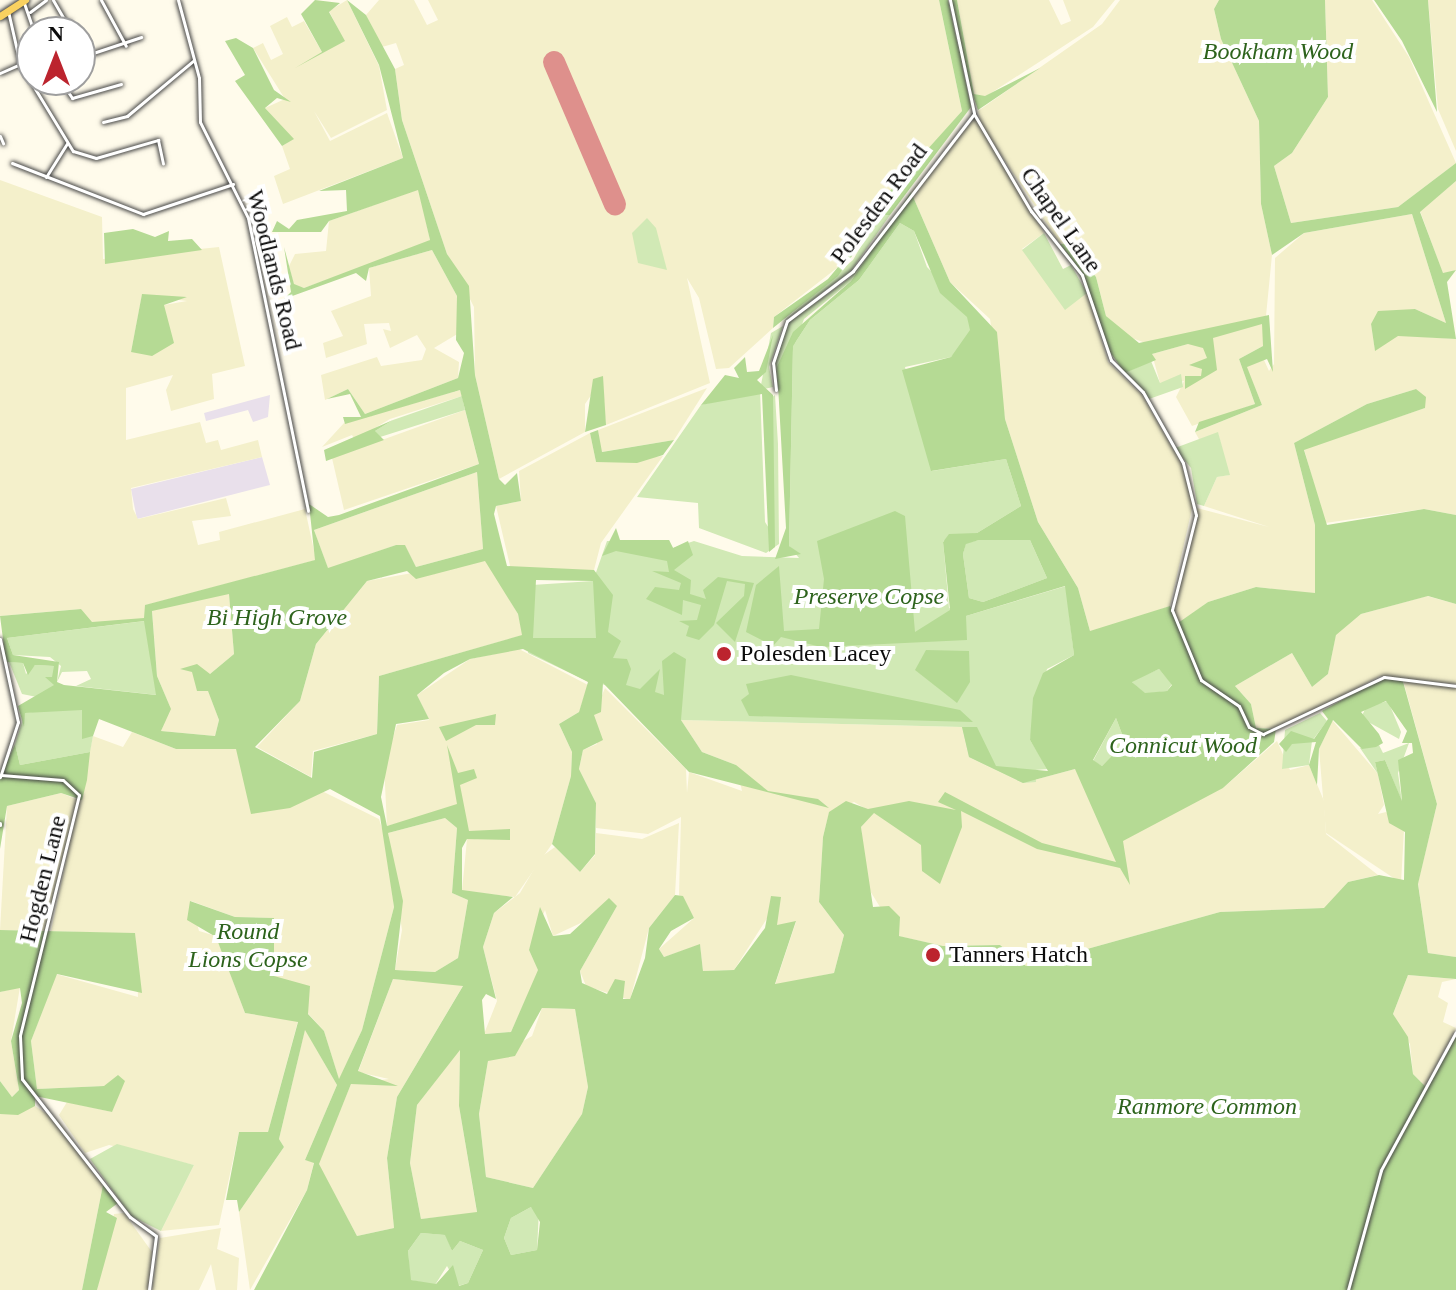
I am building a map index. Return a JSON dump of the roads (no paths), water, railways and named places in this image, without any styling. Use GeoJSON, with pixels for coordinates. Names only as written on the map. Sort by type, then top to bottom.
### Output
{"type":"FeatureCollection","features":[{"type":"Feature","properties":{"kind":"main road"},"geometry":{"type":"LineString","coordinates":[[4,13],[24,1]]}},
{"type":"Feature","properties":{"kind":"street"},"geometry":{"type":"LineString","coordinates":[[30,12],[46,0]]}},
{"type":"Feature","properties":{"kind":"street"},"geometry":{"type":"LineString","coordinates":[[101,0],[126,46]]}},
{"type":"Feature","properties":{"kind":"street","name":"Woodlands Road"},"geometry":{"type":"LineString","coordinates":[[178,0],[194,60],[202,127],[234,183],[308,511]]}},
{"type":"Feature","properties":{"kind":"street","name":"Chapel Lane"},"geometry":{"type":"LineString","coordinates":[[950,0],[974,114],[1031,211],[1082,275],[1111,360],[1143,392],[1183,463],[1196,515],[1172,610],[1192,669],[1239,706],[1253,732],[1273,733],[1388,676],[1456,686]]}},
{"type":"Feature","properties":{"kind":"street"},"geometry":{"type":"LineString","coordinates":[[24,1],[31,16]]}},
{"type":"Feature","properties":{"kind":"street"},"geometry":{"type":"LineString","coordinates":[[4,13],[16,51]]}},
{"type":"Feature","properties":{"kind":"street"},"geometry":{"type":"LineString","coordinates":[[96,53],[126,46],[141,37]]}},
{"type":"Feature","properties":{"kind":"street"},"geometry":{"type":"LineString","coordinates":[[103,122],[127,116],[135,102],[194,60]]}},
{"type":"Feature","properties":{"kind":"street"},"geometry":{"type":"LineString","coordinates":[[96,91],[121,84]]}},
{"type":"Feature","properties":{"kind":"street"},"geometry":{"type":"LineString","coordinates":[[39,96],[68,143],[96,158],[160,140],[163,163]]}},
{"type":"Feature","properties":{"kind":"street","name":"Polesden Road"},"geometry":{"type":"LineString","coordinates":[[776,390],[773,363],[787,321],[853,271],[974,114]]}},
{"type":"Feature","properties":{"kind":"street"},"geometry":{"type":"LineString","coordinates":[[0,136],[3,143]]}},
{"type":"Feature","properties":{"kind":"street"},"geometry":{"type":"LineString","coordinates":[[46,177],[68,143]]}},
{"type":"Feature","properties":{"kind":"street"},"geometry":{"type":"LineString","coordinates":[[12,163],[143,214],[234,183]]}},
{"type":"Feature","properties":{"kind":"street"},"geometry":{"type":"LineString","coordinates":[[0,639],[18,722],[0,776]]}},
{"type":"Feature","properties":{"kind":"street","name":"Hogden Lane"},"geometry":{"type":"LineString","coordinates":[[0,776],[63,780],[79,795],[20,1036],[22,1079],[130,1217],[156,1236],[149,1290]]}},
{"type":"Feature","properties":{"kind":"street"},"geometry":{"type":"LineString","coordinates":[[1348,1290],[1381,1170],[1456,1032]]}},
{"type":"Feature","properties":{"kind":"place","name":"Polesden Lacey"},"geometry":{"type":"Point","coordinates":[724,654]}},
{"type":"Feature","properties":{"kind":"place","name":"Tanners Hatch"},"geometry":{"type":"Point","coordinates":[933,955]}},
{"type":"Feature","properties":{"kind":"park label","name":"Bookham Wood"},"geometry":{"type":"Point","coordinates":[1278,52]}},
{"type":"Feature","properties":{"kind":"park label","name":"Preserve Copse"},"geometry":{"type":"Point","coordinates":[869,597]}},
{"type":"Feature","properties":{"kind":"park label","name":"Bi High Grove"},"geometry":{"type":"Point","coordinates":[277,618]}},
{"type":"Feature","properties":{"kind":"park label","name":"Connicut Wood"},"geometry":{"type":"Point","coordinates":[1183,746]}},
{"type":"Feature","properties":{"kind":"park label","name":"Round Lions Copse"},"geometry":{"type":"Point","coordinates":[248,946]}},
{"type":"Feature","properties":{"kind":"park label","name":"Ranmore Common"},"geometry":{"type":"Point","coordinates":[1207,1107]}}]}
